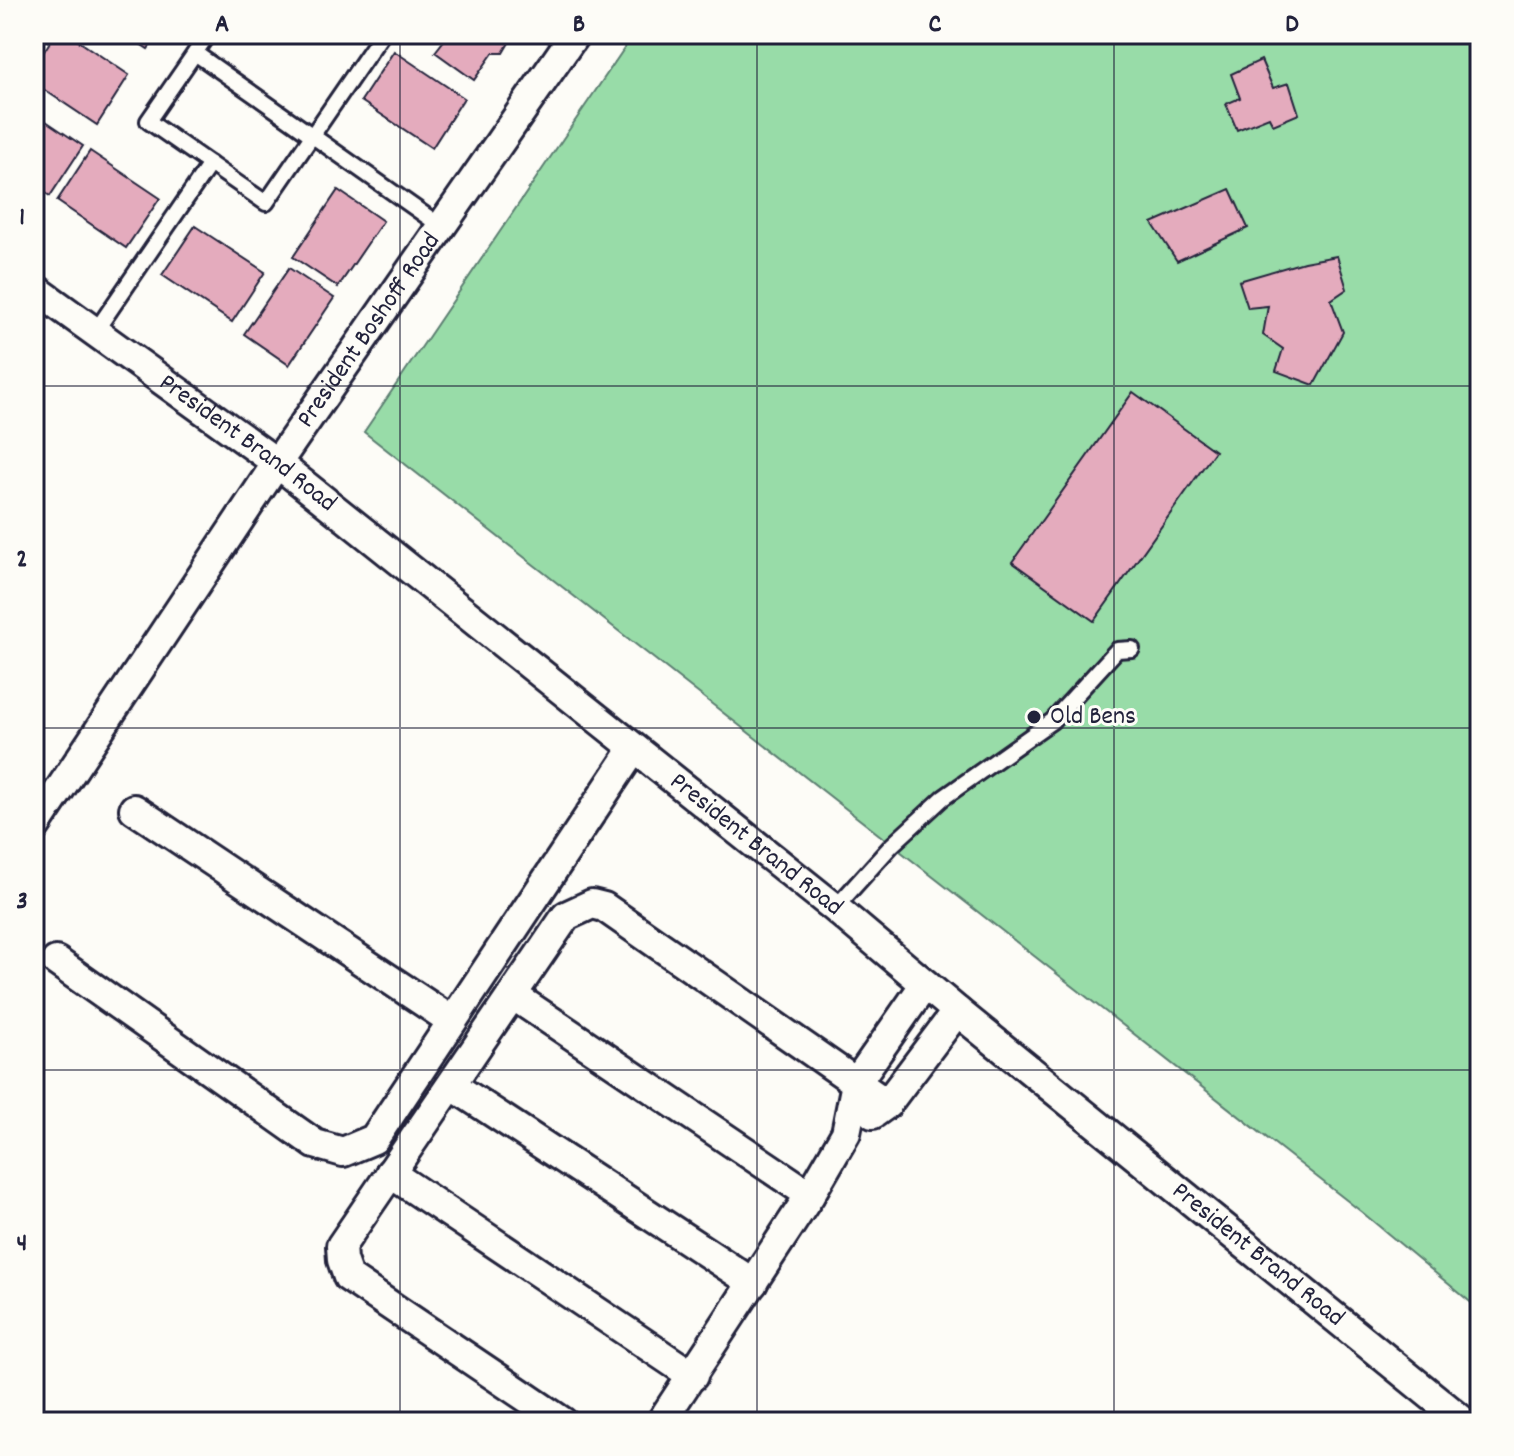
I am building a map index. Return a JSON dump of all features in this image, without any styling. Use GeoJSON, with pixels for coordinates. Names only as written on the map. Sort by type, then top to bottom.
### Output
{"type":"FeatureCollection","features":[{"type":"Feature","properties":{"kind":"street","name":"President Boshoff Road"},"geometry":{"type":"LineString","coordinates":[[34,828],[277,463],[575,34]]}},
{"type":"Feature","properties":{"kind":"street","name":"President Brand Road"},"geometry":{"type":"LineString","coordinates":[[34,288],[277,463],[633,750],[835,908],[957,1011],[1464,1422]]}},
{"type":"Feature","properties":{"kind":"street"},"geometry":{"type":"LineString","coordinates":[[56,961],[315,1144],[343,1152],[374,1139],[633,750]]}},
{"type":"Feature","properties":{"kind":"street"},"geometry":{"type":"LineString","coordinates":[[134,809],[452,1021]]}},
{"type":"Feature","properties":{"kind":"street"},"geometry":{"type":"LineString","coordinates":[[563,1422],[348,1277],[341,1246],[453,1086],[566,916],[592,904],[604,907],[887,1104]]}},
{"type":"Feature","properties":{"kind":"street"},"geometry":{"type":"LineString","coordinates":[[661,1422],[810,1195],[846,1133],[856,1083],[925,984]]}},
{"type":"Feature","properties":{"kind":"street"},"geometry":{"type":"LineString","coordinates":[[514,996],[810,1195]]}},
{"type":"Feature","properties":{"kind":"street"},"geometry":{"type":"LineString","coordinates":[[846,1133],[887,1104],[957,1011]]}},
{"type":"Feature","properties":{"kind":"street"},"geometry":{"type":"LineString","coordinates":[[453,1086],[753,1283]]}},
{"type":"Feature","properties":{"kind":"street"},"geometry":{"type":"LineString","coordinates":[[390,1173],[693,1376]]}},
{"type":"Feature","properties":{"kind":"lane"},"geometry":{"type":"LineString","coordinates":[[208,34],[148,121],[266,203],[382,34]]}},
{"type":"Feature","properties":{"kind":"lane"},"geometry":{"type":"LineString","coordinates":[[195,53],[442,227]]}},
{"type":"Feature","properties":{"kind":"lane"},"geometry":{"type":"LineString","coordinates":[[95,332],[210,164]]}},
{"type":"Feature","properties":{"kind":"lane"},"geometry":{"type":"LineString","coordinates":[[835,908],[892,845],[943,798],[1052,721],[1117,650],[1132,649]]}},
{"type":"Feature","properties":{"kind":"green space","name":"Old Bens"},"geometry":{"type":"Polygon","coordinates":[[[634,34],[1480,34],[1480,1310],[1363,1213],[364,432],[634,34]]]}},
{"type":"Feature","properties":{"kind":"building"},"geometry":{"type":"Polygon","coordinates":[[[55,34],[68,34],[129,75],[97,125],[34,83],[34,67],[55,34]]]}},
{"type":"Feature","properties":{"kind":"building"},"geometry":{"type":"Polygon","coordinates":[[[125,34],[158,34],[148,49],[125,34]]]}},
{"type":"Feature","properties":{"kind":"building"},"geometry":{"type":"Polygon","coordinates":[[[449,34],[513,36],[503,53],[493,53],[474,80],[435,52],[449,34]]]}},
{"type":"Feature","properties":{"kind":"building"},"geometry":{"type":"Polygon","coordinates":[[[394,51],[464,98],[432,148],[361,101],[394,51]]]}},
{"type":"Feature","properties":{"kind":"building"},"geometry":{"type":"Polygon","coordinates":[[[1261,60],[1273,88],[1289,83],[1299,114],[1273,125],[1269,117],[1237,130],[1226,104],[1240,98],[1231,74],[1261,60]]]}},
{"type":"Feature","properties":{"kind":"building"},"geometry":{"type":"Polygon","coordinates":[[[34,113],[83,146],[50,196],[34,185],[34,113]]]}},
{"type":"Feature","properties":{"kind":"building"},"geometry":{"type":"Polygon","coordinates":[[[90,151],[160,198],[126,248],[57,201],[90,151]]]}},
{"type":"Feature","properties":{"kind":"building"},"geometry":{"type":"Polygon","coordinates":[[[1230,189],[1248,228],[1177,261],[1152,223],[1230,189]]]}},
{"type":"Feature","properties":{"kind":"building"},"geometry":{"type":"Polygon","coordinates":[[[338,190],[383,221],[338,287],[293,257],[338,190]]]}},
{"type":"Feature","properties":{"kind":"building"},"geometry":{"type":"Polygon","coordinates":[[[195,226],[265,272],[232,322],[162,275],[195,226]]]}},
{"type":"Feature","properties":{"kind":"building"},"geometry":{"type":"Polygon","coordinates":[[[1337,256],[1347,289],[1331,300],[1343,332],[1314,385],[1276,371],[1283,349],[1263,335],[1268,306],[1248,308],[1239,281],[1337,256]]]}},
{"type":"Feature","properties":{"kind":"building"},"geometry":{"type":"Polygon","coordinates":[[[289,268],[334,298],[289,365],[244,334],[289,268]]]}},
{"type":"Feature","properties":{"kind":"building"},"geometry":{"type":"Polygon","coordinates":[[[1133,392],[1215,451],[1094,621],[1012,562],[1133,392]]]}},
{"type":"Feature","properties":{"kind":"place","name":"Old Bens"},"geometry":{"type":"Point","coordinates":[1034,717]}}]}
